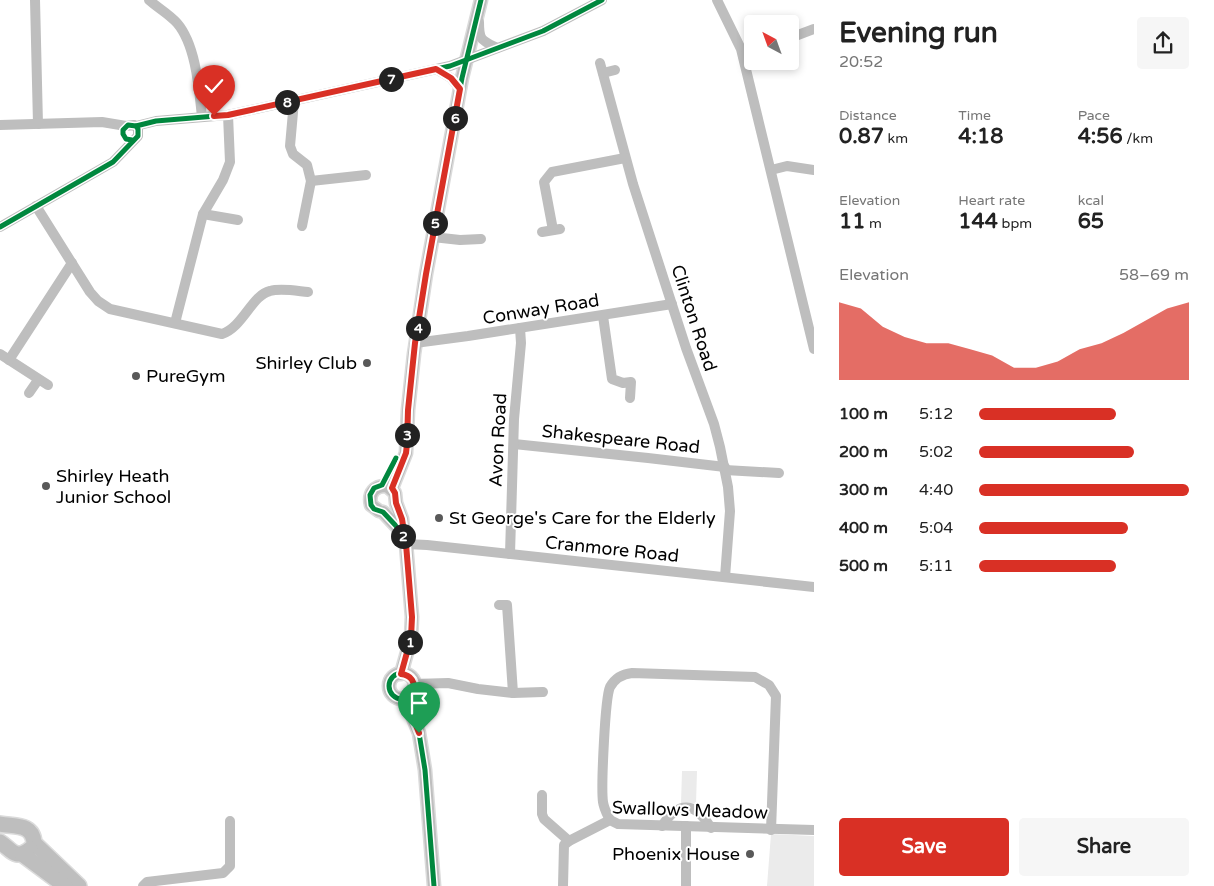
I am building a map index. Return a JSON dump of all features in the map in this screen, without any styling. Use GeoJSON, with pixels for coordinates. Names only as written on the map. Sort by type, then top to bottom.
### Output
{"type":"FeatureCollection","features":[{"type":"Feature","properties":{"kind":"highway"},"geometry":{"type":"LineString","coordinates":[[6,826],[19,826],[28,830],[34,838],[34,843],[28,852],[22,854],[10,851],[2,843],[6,836],[6,826]]}},
{"type":"Feature","properties":{"kind":"highway"},"geometry":{"type":"LineString","coordinates":[[34,843],[79,886]]}},
{"type":"Feature","properties":{"kind":"highway"},"geometry":{"type":"LineString","coordinates":[[22,854],[65,886]]}},
{"type":"Feature","properties":{"kind":"main road"},"geometry":{"type":"LineString","coordinates":[[387,487],[407,435],[415,343],[433,237],[460,89],[481,3]]}},
{"type":"Feature","properties":{"kind":"main road"},"geometry":{"type":"LineString","coordinates":[[387,487],[396,498],[402,519],[412,617],[411,638],[401,674]]}},
{"type":"Feature","properties":{"kind":"main road"},"geometry":{"type":"LineString","coordinates":[[387,487],[374,488],[370,495],[370,500],[374,509],[383,512],[398,528],[405,541]]}},
{"type":"Feature","properties":{"kind":"main road"},"geometry":{"type":"LineString","coordinates":[[383,512],[391,509],[396,503]]}},
{"type":"Feature","properties":{"kind":"main road"},"geometry":{"type":"LineString","coordinates":[[401,674],[410,676],[414,684],[413,692],[405,698],[396,698],[389,689],[390,682],[392,678],[401,674]]}},
{"type":"Feature","properties":{"kind":"main road"},"geometry":{"type":"LineString","coordinates":[[405,698],[419,733],[425,770],[434,886]]}},
{"type":"Feature","properties":{"kind":"street"},"geometry":{"type":"LineString","coordinates":[[35,0],[38,124]]}},
{"type":"Feature","properties":{"kind":"street"},"geometry":{"type":"LineString","coordinates":[[149,0],[172,17],[187,40],[198,81],[202,117]]}},
{"type":"Feature","properties":{"kind":"street"},"geometry":{"type":"LineString","coordinates":[[0,227],[113,162],[121,155],[130,133],[156,121],[228,115],[436,69],[466,60],[543,31],[602,0]]}},
{"type":"Feature","properties":{"kind":"street"},"geometry":{"type":"LineString","coordinates":[[718,0],[737,39],[744,49]]}},
{"type":"Feature","properties":{"kind":"street"},"geometry":{"type":"LineString","coordinates":[[481,3],[479,35],[483,41],[497,48]]}},
{"type":"Feature","properties":{"kind":"street"},"geometry":{"type":"LineString","coordinates":[[799,35],[814,29]]}},
{"type":"Feature","properties":{"kind":"street","name":"Clinton Road"},"geometry":{"type":"LineString","coordinates":[[615,70],[602,68],[625,158],[686,348],[714,424],[725,469],[730,511],[725,577]]}},
{"type":"Feature","properties":{"kind":"street"},"geometry":{"type":"LineString","coordinates":[[436,69],[451,78],[460,89]]}},
{"type":"Feature","properties":{"kind":"street"},"geometry":{"type":"LineString","coordinates":[[751,70],[771,170],[814,349]]}},
{"type":"Feature","properties":{"kind":"street"},"geometry":{"type":"LineString","coordinates":[[294,101],[290,146],[293,154],[307,165],[311,181],[310,216],[302,226]]}},
{"type":"Feature","properties":{"kind":"street"},"geometry":{"type":"LineString","coordinates":[[175,323],[203,214],[223,180],[230,162],[228,115]]}},
{"type":"Feature","properties":{"kind":"street"},"geometry":{"type":"LineString","coordinates":[[0,125],[102,122],[113,124],[130,133]]}},
{"type":"Feature","properties":{"kind":"street"},"geometry":{"type":"LineString","coordinates":[[542,232],[556,229],[544,182],[547,176],[552,172],[625,158]]}},
{"type":"Feature","properties":{"kind":"street"},"geometry":{"type":"LineString","coordinates":[[771,170],[787,166],[814,170]]}},
{"type":"Feature","properties":{"kind":"street"},"geometry":{"type":"LineString","coordinates":[[311,181],[361,179]]}},
{"type":"Feature","properties":{"kind":"street"},"geometry":{"type":"LineString","coordinates":[[36,206],[90,292],[104,306],[222,334],[229,332],[263,294],[271,290],[311,294]]}},
{"type":"Feature","properties":{"kind":"street"},"geometry":{"type":"LineString","coordinates":[[203,214],[240,220]]}},
{"type":"Feature","properties":{"kind":"street"},"geometry":{"type":"LineString","coordinates":[[433,237],[460,240],[481,239]]}},
{"type":"Feature","properties":{"kind":"street"},"geometry":{"type":"LineString","coordinates":[[29,393],[43,383],[4,357],[72,263]]}},
{"type":"Feature","properties":{"kind":"street","name":"Conway Road"},"geometry":{"type":"LineString","coordinates":[[415,343],[672,304]]}},
{"type":"Feature","properties":{"kind":"street"},"geometry":{"type":"LineString","coordinates":[[602,316],[612,379],[631,382],[630,398]]}},
{"type":"Feature","properties":{"kind":"street","name":"Avon Road"},"geometry":{"type":"LineString","coordinates":[[510,554],[514,420],[521,342],[520,328]]}},
{"type":"Feature","properties":{"kind":"street","name":"Shakespeare Road"},"geometry":{"type":"LineString","coordinates":[[514,444],[641,457],[725,469],[779,473]]}},
{"type":"Feature","properties":{"kind":"street","name":"Cranmore Road"},"geometry":{"type":"LineString","coordinates":[[405,541],[427,545],[814,587]]}},
{"type":"Feature","properties":{"kind":"street"},"geometry":{"type":"LineString","coordinates":[[499,605],[507,605],[513,692]]}},
{"type":"Feature","properties":{"kind":"street"},"geometry":{"type":"LineString","coordinates":[[610,820],[605,811],[603,800],[604,746],[608,692],[616,679],[632,673],[755,677],[769,685],[776,696],[771,830]]}},
{"type":"Feature","properties":{"kind":"street"},"geometry":{"type":"LineString","coordinates":[[414,684],[448,683],[478,689],[543,692]]}},
{"type":"Feature","properties":{"kind":"street"},"geometry":{"type":"LineString","coordinates":[[542,795],[542,814],[544,820],[568,841],[564,845],[562,852],[562,886]]}},
{"type":"Feature","properties":{"kind":"street"},"geometry":{"type":"LineString","coordinates":[[662,826],[669,815],[682,808],[691,808],[699,811],[711,828]]}},
{"type":"Feature","properties":{"kind":"street","name":"Swallows Meadow"},"geometry":{"type":"LineString","coordinates":[[568,841],[610,820],[618,824],[814,830]]}},
{"type":"Feature","properties":{"kind":"street"},"geometry":{"type":"LineString","coordinates":[[143,886],[147,882],[223,873],[230,866],[230,821]]}},
{"type":"Feature","properties":{"kind":"street"},"geometry":{"type":"LineString","coordinates":[[686,826],[686,886]]}},
{"type":"Feature","properties":{"kind":"shaded area"},"geometry":{"type":"Polygon","coordinates":[[[682,771],[697,771],[696,804],[681,803],[682,771]]]}},
{"type":"Feature","properties":{"kind":"shaded area"},"geometry":{"type":"Polygon","coordinates":[[[771,834],[814,836],[814,886],[767,886],[771,834]]]}},
{"type":"Feature","properties":{"kind":"cycle path"},"geometry":{"type":"LineString","coordinates":[[404,538],[402,519],[392,488],[406,453],[414,354],[426,274],[462,78],[481,0]]}},
{"type":"Feature","properties":{"kind":"cycle path"},"geometry":{"type":"LineString","coordinates":[[136,126],[156,121],[228,115],[450,66],[543,31],[602,0]]}},
{"type":"Feature","properties":{"kind":"cycle path"},"geometry":{"type":"LineString","coordinates":[[0,227],[113,162],[138,136],[136,126],[128,125],[123,130],[123,134],[126,139],[132,140]]}},
{"type":"Feature","properties":{"kind":"cycle path"},"geometry":{"type":"LineString","coordinates":[[396,458],[382,485],[374,488],[370,495],[371,505],[374,509],[383,512],[398,528],[406,544],[412,617],[411,638],[401,674]]}},
{"type":"Feature","properties":{"kind":"cycle path"},"geometry":{"type":"LineString","coordinates":[[402,673],[411,677],[415,686],[411,695],[402,699],[393,695],[389,686],[393,677],[402,673]]}},
{"type":"Feature","properties":{"kind":"cycle path"},"geometry":{"type":"LineString","coordinates":[[405,698],[419,733],[425,770],[434,886]]}},
{"type":"Feature","properties":{"kind":"place","name":"Shirley Club"},"geometry":{"type":"Point","coordinates":[367,363]}},
{"type":"Feature","properties":{"kind":"place","name":"PureGym"},"geometry":{"type":"Point","coordinates":[136,376]}},
{"type":"Feature","properties":{"kind":"place","name":"Shirley Heath Junior School"},"geometry":{"type":"Point","coordinates":[46,486]}},
{"type":"Feature","properties":{"kind":"place","name":"St George's Care for the Elderly"},"geometry":{"type":"Point","coordinates":[439,518]}},
{"type":"Feature","properties":{"kind":"place","name":"Phoenix House"},"geometry":{"type":"Point","coordinates":[750,854]}},
{"type":"Feature","properties":{"kind":"route"},"geometry":{"type":"LineString","coordinates":[[214,116],[228,115],[436,69],[451,78],[460,89],[415,343],[408,410],[406,453],[392,488],[402,519],[406,544],[412,617],[411,638],[401,674],[410,676],[414,684],[413,692],[405,698],[419,733]]}}]}
